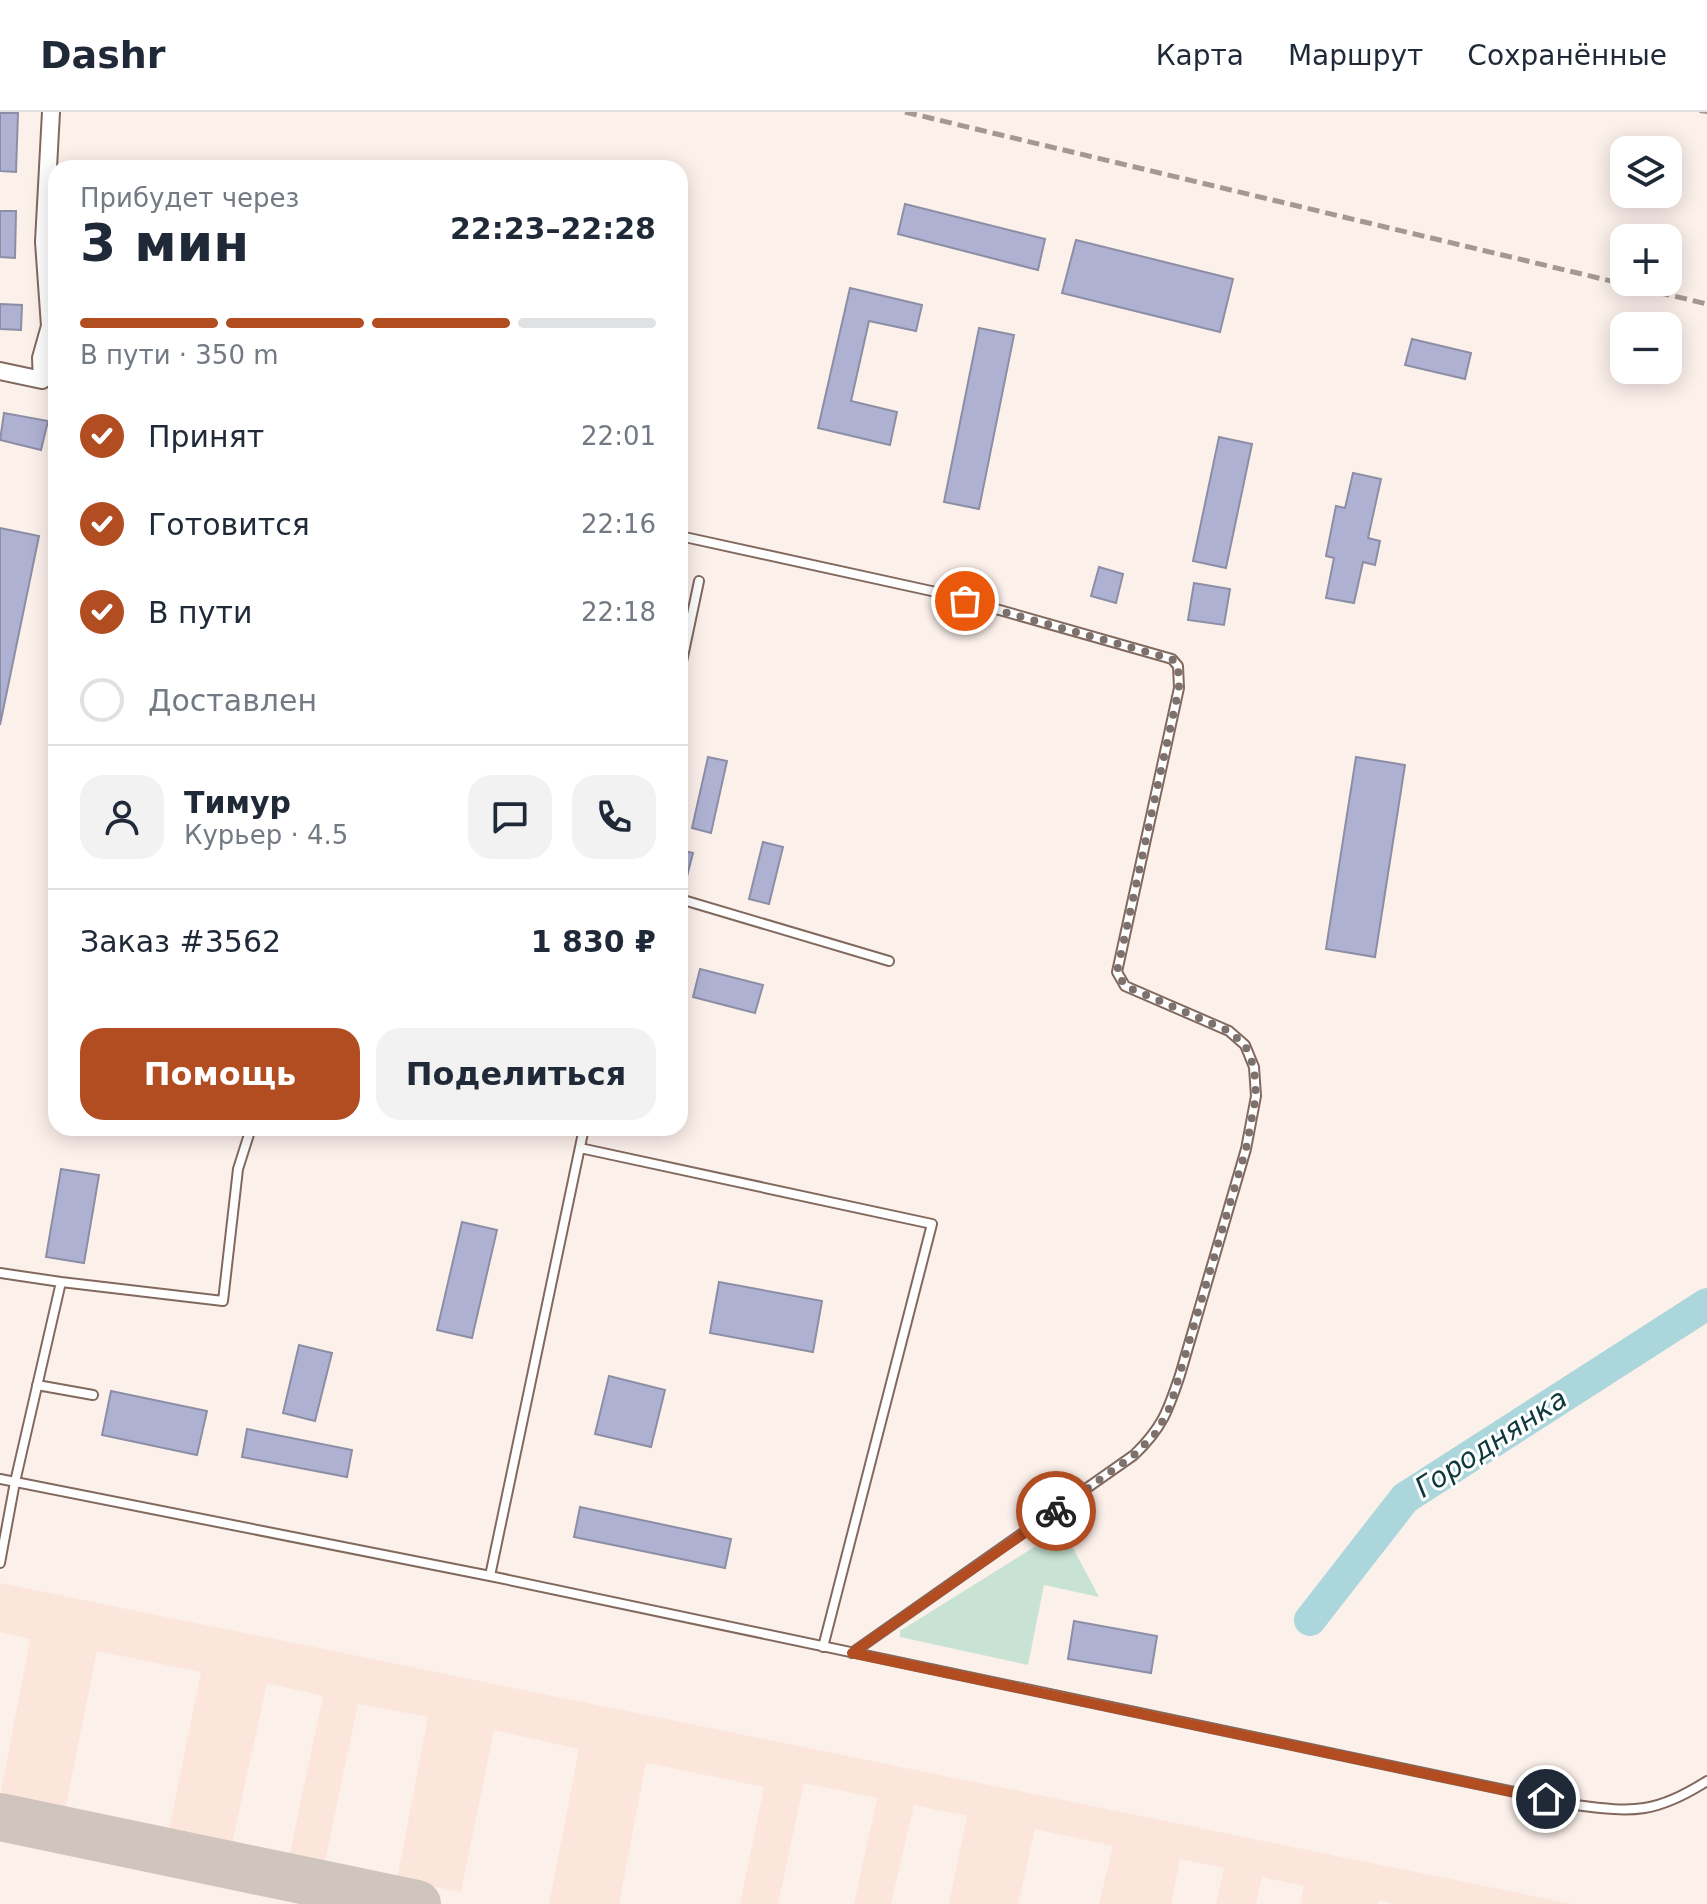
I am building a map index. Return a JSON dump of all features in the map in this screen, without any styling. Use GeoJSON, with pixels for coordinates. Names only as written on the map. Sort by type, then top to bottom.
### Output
{"type":"FeatureCollection","features":[{"type":"Feature","properties":{"kind":"street"},"geometry":{"type":"LineString","coordinates":[[48,160],[51,112]]}},
{"type":"Feature","properties":{"kind":"street"},"geometry":{"type":"LineString","coordinates":[[48,168],[44,242],[48,298]]}},
{"type":"Feature","properties":{"kind":"street"},"geometry":{"type":"LineString","coordinates":[[48,333],[41,358],[48,379]]}},
{"type":"Feature","properties":{"kind":"street"},"geometry":{"type":"LineString","coordinates":[[0,371],[48,382]]}},
{"type":"Feature","properties":{"kind":"lane"},"geometry":{"type":"LineString","coordinates":[[688,538],[936,592],[1172,659],[1178,666],[1179,688],[1117,972],[1125,986],[1229,1031],[1245,1045],[1254,1067],[1256,1096],[1246,1149],[1170,1407],[1156,1433],[1134,1455],[852,1653]]}},
{"type":"Feature","properties":{"kind":"lane"},"geometry":{"type":"LineString","coordinates":[[688,633],[699,581]]}},
{"type":"Feature","properties":{"kind":"lane"},"geometry":{"type":"LineString","coordinates":[[688,901],[889,961]]}},
{"type":"Feature","properties":{"kind":"lane"},"geometry":{"type":"LineString","coordinates":[[0,1273],[223,1301],[238,1169],[248,1136]]}},
{"type":"Feature","properties":{"kind":"lane"},"geometry":{"type":"LineString","coordinates":[[490,1576],[582,1136]]}},
{"type":"Feature","properties":{"kind":"lane"},"geometry":{"type":"LineString","coordinates":[[580,1148],[932,1224],[823,1647]]}},
{"type":"Feature","properties":{"kind":"lane"},"geometry":{"type":"LineString","coordinates":[[0,1563],[15,1482],[61,1282]]}},
{"type":"Feature","properties":{"kind":"lane"},"geometry":{"type":"LineString","coordinates":[[37,1385],[93,1395]]}},
{"type":"Feature","properties":{"kind":"lane"},"geometry":{"type":"LineString","coordinates":[[0,1479],[490,1576],[1576,1805],[1619,1811],[1651,1808],[1677,1800],[1707,1781]]}},
{"type":"Feature","properties":{"kind":"shaded area"},"geometry":{"type":"Polygon","coordinates":[[[0,1583],[1572,1904],[1395,1904],[1379,1900],[1377,1904],[1300,1904],[1304,1886],[1262,1877],[1256,1904],[1216,1904],[1224,1868],[1180,1859],[1171,1904],[1099,1904],[1113,1846],[1035,1829],[1018,1904],[949,1904],[967,1816],[914,1805],[891,1904],[854,1904],[877,1798],[804,1783],[778,1904],[740,1904],[764,1787],[646,1763],[619,1904],[549,1904],[579,1749],[494,1730],[461,1892],[397,1879],[428,1717],[358,1704],[324,1866],[289,1857],[323,1696],[267,1683],[232,1844],[169,1830],[201,1672],[97,1651],[65,1810],[0,1797],[30,1639],[0,1632],[0,1583]]]}},
{"type":"Feature","properties":{"kind":"green space"},"geometry":{"type":"Polygon","coordinates":[[[1063,1529],[1099,1597],[1044,1585],[1028,1665],[900,1637],[900,1631],[1063,1529]]]}},
{"type":"Feature","properties":{"kind":"building"},"geometry":{"type":"Polygon","coordinates":[[[0,113],[18,113],[16,172],[0,171],[0,113]]]}},
{"type":"Feature","properties":{"kind":"building"},"geometry":{"type":"Polygon","coordinates":[[[905,204],[1045,239],[1038,270],[898,234],[905,204]]]}},
{"type":"Feature","properties":{"kind":"building"},"geometry":{"type":"Polygon","coordinates":[[[0,211],[16,211],[15,258],[0,257],[0,211]]]}},
{"type":"Feature","properties":{"kind":"building"},"geometry":{"type":"Polygon","coordinates":[[[1076,240],[1233,279],[1220,332],[1062,293],[1076,240]]]}},
{"type":"Feature","properties":{"kind":"building"},"geometry":{"type":"Polygon","coordinates":[[[850,288],[922,305],[916,331],[869,321],[851,401],[897,412],[890,445],[818,428],[850,288]]]}},
{"type":"Feature","properties":{"kind":"building"},"geometry":{"type":"Polygon","coordinates":[[[0,304],[22,305],[21,330],[0,329],[0,304]]]}},
{"type":"Feature","properties":{"kind":"building"},"geometry":{"type":"Polygon","coordinates":[[[979,328],[1014,335],[979,509],[944,502],[979,328]]]}},
{"type":"Feature","properties":{"kind":"building"},"geometry":{"type":"Polygon","coordinates":[[[1412,339],[1471,353],[1465,379],[1405,365],[1412,339]]]}},
{"type":"Feature","properties":{"kind":"building"},"geometry":{"type":"Polygon","coordinates":[[[4,413],[48,421],[41,450],[0,440],[4,413]]]}},
{"type":"Feature","properties":{"kind":"building"},"geometry":{"type":"Polygon","coordinates":[[[1219,437],[1252,444],[1226,568],[1193,561],[1219,437]]]}},
{"type":"Feature","properties":{"kind":"building"},"geometry":{"type":"Polygon","coordinates":[[[1353,473],[1381,479],[1368,538],[1380,541],[1375,565],[1363,562],[1354,603],[1326,598],[1334,558],[1326,556],[1336,506],[1345,508],[1353,473]]]}},
{"type":"Feature","properties":{"kind":"building"},"geometry":{"type":"Polygon","coordinates":[[[0,528],[39,536],[0,725],[0,528]]]}},
{"type":"Feature","properties":{"kind":"building"},"geometry":{"type":"Polygon","coordinates":[[[1099,567],[1123,574],[1116,603],[1091,596],[1099,567]]]}},
{"type":"Feature","properties":{"kind":"building"},"geometry":{"type":"Polygon","coordinates":[[[1194,583],[1230,589],[1224,625],[1188,620],[1194,583]]]}},
{"type":"Feature","properties":{"kind":"building"},"geometry":{"type":"Polygon","coordinates":[[[708,757],[727,761],[711,833],[692,828],[708,757]]]}},
{"type":"Feature","properties":{"kind":"building"},"geometry":{"type":"Polygon","coordinates":[[[1356,757],[1405,765],[1375,957],[1326,949],[1356,757]]]}},
{"type":"Feature","properties":{"kind":"building"},"geometry":{"type":"Polygon","coordinates":[[[763,842],[783,847],[769,904],[749,899],[763,842]]]}},
{"type":"Feature","properties":{"kind":"building"},"geometry":{"type":"Polygon","coordinates":[[[688,852],[693,853],[688,872],[688,852]]]}},
{"type":"Feature","properties":{"kind":"building"},"geometry":{"type":"Polygon","coordinates":[[[700,969],[763,985],[755,1013],[693,997],[700,969]]]}},
{"type":"Feature","properties":{"kind":"building"},"geometry":{"type":"Polygon","coordinates":[[[61,1169],[99,1175],[84,1263],[46,1257],[61,1169]]]}},
{"type":"Feature","properties":{"kind":"building"},"geometry":{"type":"Polygon","coordinates":[[[462,1222],[497,1230],[472,1338],[437,1330],[462,1222]]]}},
{"type":"Feature","properties":{"kind":"building"},"geometry":{"type":"Polygon","coordinates":[[[719,1282],[822,1301],[813,1352],[710,1333],[719,1282]]]}},
{"type":"Feature","properties":{"kind":"building"},"geometry":{"type":"Polygon","coordinates":[[[299,1345],[332,1353],[315,1421],[283,1413],[299,1345]]]}},
{"type":"Feature","properties":{"kind":"building"},"geometry":{"type":"Polygon","coordinates":[[[609,1376],[665,1390],[651,1447],[595,1434],[609,1376]]]}},
{"type":"Feature","properties":{"kind":"building"},"geometry":{"type":"Polygon","coordinates":[[[111,1391],[207,1411],[197,1455],[102,1435],[111,1391]]]}},
{"type":"Feature","properties":{"kind":"building"},"geometry":{"type":"Polygon","coordinates":[[[247,1429],[352,1450],[347,1477],[242,1457],[247,1429]]]}},
{"type":"Feature","properties":{"kind":"building"},"geometry":{"type":"Polygon","coordinates":[[[580,1507],[731,1539],[725,1568],[574,1537],[580,1507]]]}},
{"type":"Feature","properties":{"kind":"building"},"geometry":{"type":"Polygon","coordinates":[[[1074,1621],[1157,1636],[1151,1673],[1068,1659],[1074,1621]]]}},
{"type":"Feature","properties":{"kind":"waterway","name":"Городнянка"},"geometry":{"type":"LineString","coordinates":[[1310,1620],[1405,1498],[1707,1304]]}},
{"type":"Feature","properties":{"kind":"taxiway"},"geometry":{"type":"LineString","coordinates":[[0,1817],[417,1904]]}},
{"type":"Feature","properties":{"kind":"tram line"},"geometry":{"type":"LineString","coordinates":[[1700,112],[1707,113]]}},
{"type":"Feature","properties":{"kind":"railway"},"geometry":{"type":"LineString","coordinates":[[905,112],[1707,304]]}},
{"type":"Feature","properties":{"kind":"way so far"},"geometry":{"type":"LineString","coordinates":[[965,601],[1172,659],[1178,666],[1179,688],[1117,972],[1125,986],[1229,1031],[1245,1045],[1254,1067],[1256,1096],[1246,1149],[1170,1407],[1156,1433],[1134,1455],[1056,1511]]}},
{"type":"Feature","properties":{"kind":"route"},"geometry":{"type":"LineString","coordinates":[[1056,1511],[852,1653],[1546,1799]]}}]}
